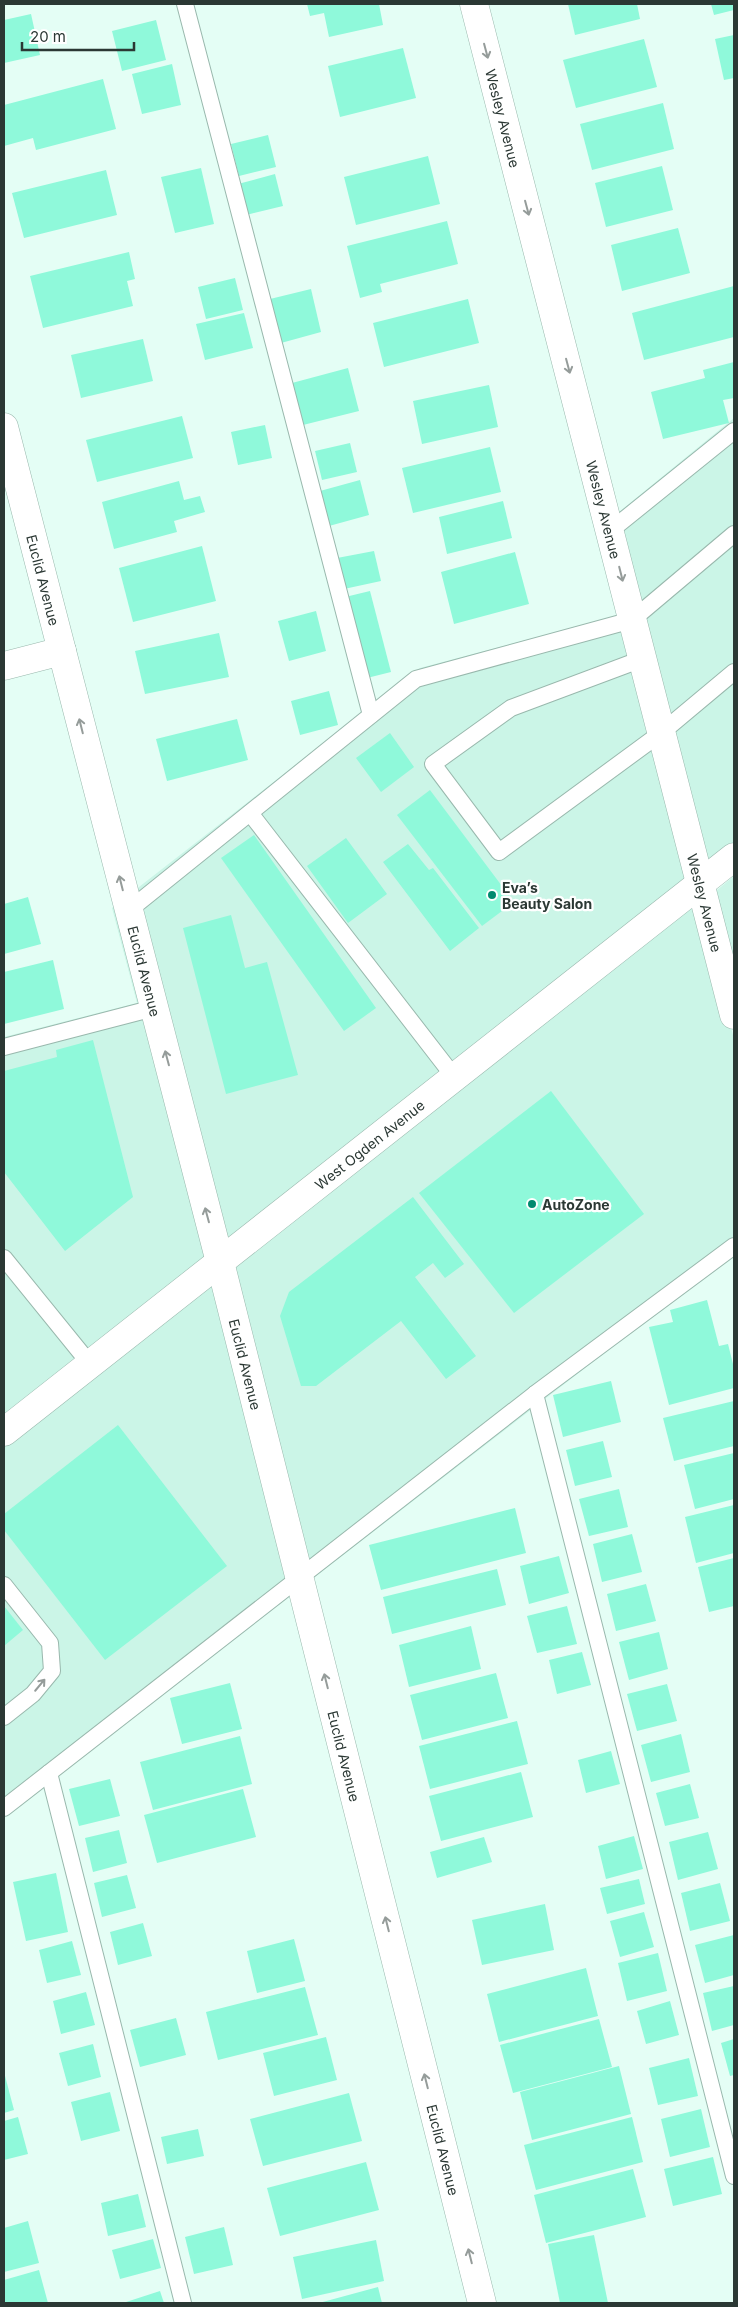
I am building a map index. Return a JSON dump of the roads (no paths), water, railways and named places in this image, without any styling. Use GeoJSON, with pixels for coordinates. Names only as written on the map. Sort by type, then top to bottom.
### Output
{"type":"FeatureCollection","features":[{"type":"Feature","properties":{"kind":"street","name":"Wesley Avenue"},"geometry":{"type":"LineString","coordinates":[[474,4],[734,1016]]}},
{"type":"Feature","properties":{"kind":"street","name":"Euclid Avenue"},"geometry":{"type":"LineString","coordinates":[[4,427],[220,1262],[482,2303]]}},
{"type":"Feature","properties":{"kind":"street"},"geometry":{"type":"LineString","coordinates":[[4,666],[62,651]]}},
{"type":"Feature","properties":{"kind":"street","name":"West Ogden Avenue"},"geometry":{"type":"LineString","coordinates":[[4,1432],[734,857]]}},
{"type":"Feature","properties":{"kind":"lane"},"geometry":{"type":"LineString","coordinates":[[185,4],[370,715]]}},
{"type":"Feature","properties":{"kind":"lane"},"geometry":{"type":"LineString","coordinates":[[610,531],[734,431]]}},
{"type":"Feature","properties":{"kind":"lane"},"geometry":{"type":"LineString","coordinates":[[128,911],[416,679],[632,620],[734,534]]}},
{"type":"Feature","properties":{"kind":"lane"},"geometry":{"type":"LineString","coordinates":[[642,659],[511,708],[433,764],[499,852],[661,733],[734,672]]}},
{"type":"Feature","properties":{"kind":"lane"},"geometry":{"type":"LineString","coordinates":[[250,812],[455,1078]]}},
{"type":"Feature","properties":{"kind":"lane"},"geometry":{"type":"LineString","coordinates":[[4,1047],[154,1008]]}},
{"type":"Feature","properties":{"kind":"lane"},"geometry":{"type":"LineString","coordinates":[[4,1808],[535,1394],[734,1246]]}},
{"type":"Feature","properties":{"kind":"lane"},"geometry":{"type":"LineString","coordinates":[[4,1258],[90,1364]]}},
{"type":"Feature","properties":{"kind":"lane"},"geometry":{"type":"LineString","coordinates":[[535,1394],[734,2176]]}},
{"type":"Feature","properties":{"kind":"lane"},"geometry":{"type":"LineString","coordinates":[[4,1585],[50,1644],[52,1671],[33,1694],[4,1717]]}},
{"type":"Feature","properties":{"kind":"lane"},"geometry":{"type":"LineString","coordinates":[[49,1773],[183,2303]]}},
{"type":"Feature","properties":{"kind":"place","name":"Eva’s Beauty Salon"},"geometry":{"type":"Point","coordinates":[492,895]}},
{"type":"Feature","properties":{"kind":"place","name":"AutoZone"},"geometry":{"type":"Point","coordinates":[532,1204]}}]}
